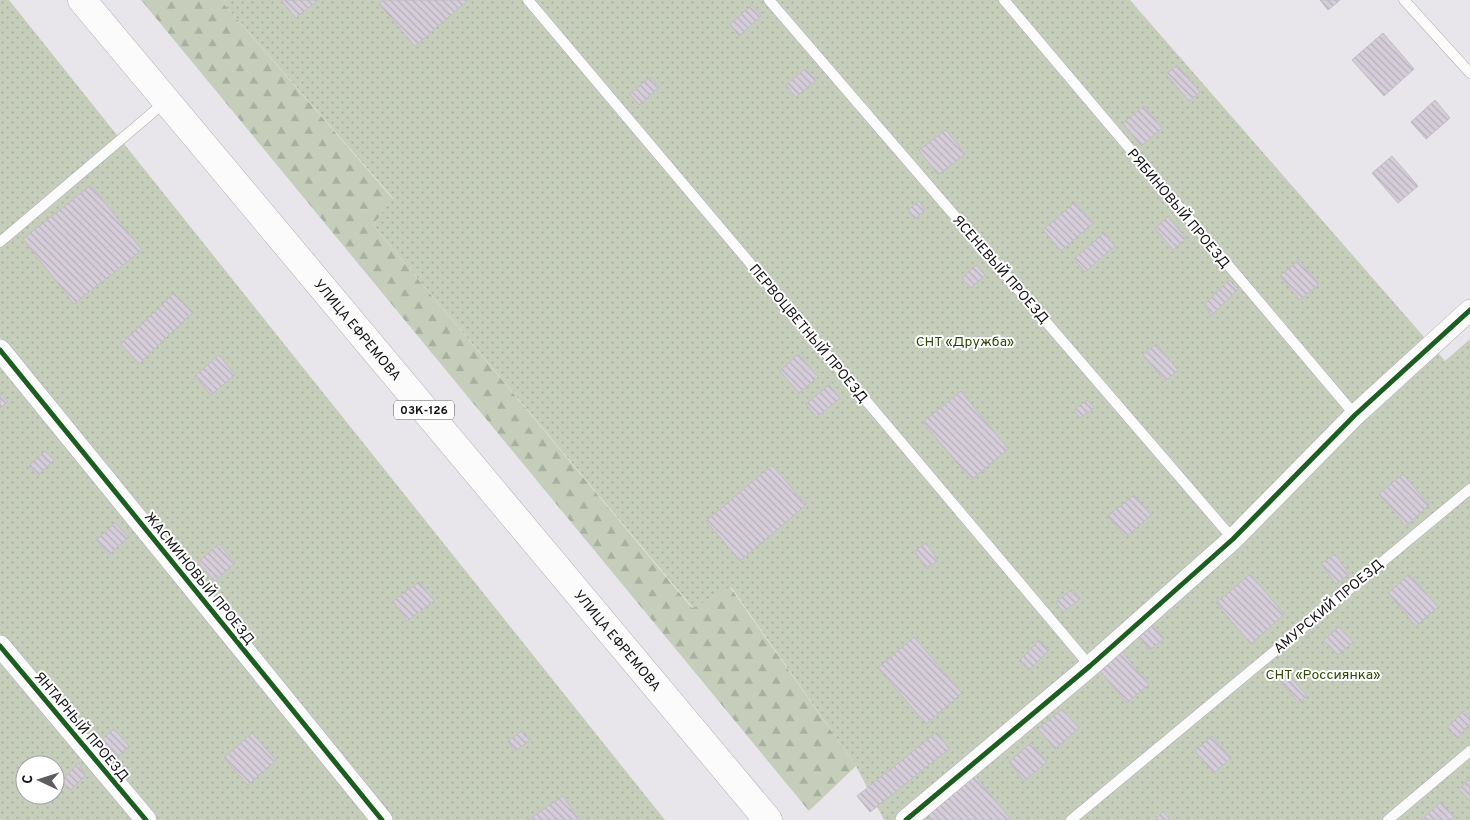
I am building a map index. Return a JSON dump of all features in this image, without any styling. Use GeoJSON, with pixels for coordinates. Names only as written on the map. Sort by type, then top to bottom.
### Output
{"type":"FeatureCollection","features":[{"type":"Feature","properties":{"kind":"main road","name":"УЛИЦА ЕФРЕМОВА"},"geometry":{"type":"LineString","coordinates":[[82,0],[165,102],[768,820]]}},
{"type":"Feature","properties":{"kind":"street"},"geometry":{"type":"LineString","coordinates":[[907,820],[1090,666],[1233,539],[1355,415],[1470,310]]}},
{"type":"Feature","properties":{"kind":"street","name":"ЖАСМИНОВЫЙ ПРОЕЗД"},"geometry":{"type":"LineString","coordinates":[[0,350],[382,820]]}},
{"type":"Feature","properties":{"kind":"street","name":"ЯНТАРНЫЙ ПРОЕЗД"},"geometry":{"type":"LineString","coordinates":[[0,646],[146,820]]}},
{"type":"Feature","properties":{"kind":"lane","name":"ПЕРВОЦВЕТНЫЙ ПРОЕЗД"},"geometry":{"type":"LineString","coordinates":[[528,0],[1090,666]]}},
{"type":"Feature","properties":{"kind":"lane","name":"ЯСЕНЕВЫЙ ПРОЕЗД"},"geometry":{"type":"LineString","coordinates":[[769,0],[1233,539]]}},
{"type":"Feature","properties":{"kind":"lane","name":"РЯБИНОВЫЙ ПРОЕЗД"},"geometry":{"type":"LineString","coordinates":[[1004,0],[1355,415]]}},
{"type":"Feature","properties":{"kind":"lane"},"geometry":{"type":"LineString","coordinates":[[1404,0],[1470,73]]}},
{"type":"Feature","properties":{"kind":"lane"},"geometry":{"type":"LineString","coordinates":[[0,242],[165,102]]}},
{"type":"Feature","properties":{"kind":"lane","name":"АМУРСКИЙ ПРОЕЗД"},"geometry":{"type":"LineString","coordinates":[[1071,820],[1470,489]]}},
{"type":"Feature","properties":{"kind":"lane"},"geometry":{"type":"LineString","coordinates":[[1388,820],[1470,751]]}},
{"type":"Feature","properties":{"kind":"green space"},"geometry":{"type":"Polygon","coordinates":[[[0,0],[9,0],[665,820],[0,820],[0,0]]]}},
{"type":"Feature","properties":{"kind":"green space"},"geometry":{"type":"Polygon","coordinates":[[[141,0],[226,0],[223,3],[393,199],[373,225],[692,608],[730,587],[856,766],[809,811],[141,0]]]}},
{"type":"Feature","properties":{"kind":"green space","name":"СНТ «Дружба»"},"geometry":{"type":"Polygon","coordinates":[[[226,0],[1130,0],[1445,361],[1470,339],[1470,820],[884,820],[856,766],[731,587],[693,608],[373,225],[393,198],[223,3],[226,0]]]}},
{"type":"Feature","properties":{"kind":"building"},"geometry":{"type":"Polygon","coordinates":[[[281,0],[318,0],[296,18],[281,0]]]}},
{"type":"Feature","properties":{"kind":"building"},"geometry":{"type":"Polygon","coordinates":[[[384,0],[468,0],[415,46],[379,4],[384,0]]]}},
{"type":"Feature","properties":{"kind":"building"},"geometry":{"type":"Polygon","coordinates":[[[1320,0],[1340,0],[1328,10],[1320,0]]]}},
{"type":"Feature","properties":{"kind":"building"},"geometry":{"type":"Polygon","coordinates":[[[752,5],[761,16],[739,36],[730,24],[752,5]]]}},
{"type":"Feature","properties":{"kind":"building"},"geometry":{"type":"Polygon","coordinates":[[[1383,33],[1414,69],[1384,96],[1352,60],[1383,33]]]}},
{"type":"Feature","properties":{"kind":"building"},"geometry":{"type":"Polygon","coordinates":[[[1177,65],[1200,92],[1189,101],[1166,74],[1177,65]]]}},
{"type":"Feature","properties":{"kind":"building"},"geometry":{"type":"Polygon","coordinates":[[[805,69],[816,80],[796,97],[786,85],[805,69]]]}},
{"type":"Feature","properties":{"kind":"building"},"geometry":{"type":"Polygon","coordinates":[[[650,77],[659,87],[639,105],[630,94],[650,77]]]}},
{"type":"Feature","properties":{"kind":"building"},"geometry":{"type":"Polygon","coordinates":[[[1435,100],[1450,118],[1426,139],[1411,122],[1435,100]]]}},
{"type":"Feature","properties":{"kind":"building"},"geometry":{"type":"Polygon","coordinates":[[[1144,106],[1162,128],[1141,146],[1123,123],[1144,106]]]}},
{"type":"Feature","properties":{"kind":"building"},"geometry":{"type":"Polygon","coordinates":[[[946,130],[965,154],[938,175],[919,150],[946,130]]]}},
{"type":"Feature","properties":{"kind":"building"},"geometry":{"type":"Polygon","coordinates":[[[1392,156],[1418,186],[1398,203],[1372,173],[1392,156]]]}},
{"type":"Feature","properties":{"kind":"building"},"geometry":{"type":"Polygon","coordinates":[[[91,185],[142,250],[74,304],[23,239],[91,185]]]}},
{"type":"Feature","properties":{"kind":"building"},"geometry":{"type":"Polygon","coordinates":[[[919,201],[925,210],[915,219],[908,210],[919,201]]]}},
{"type":"Feature","properties":{"kind":"building"},"geometry":{"type":"Polygon","coordinates":[[[1075,202],[1093,223],[1061,251],[1043,230],[1075,202]]]}},
{"type":"Feature","properties":{"kind":"building"},"geometry":{"type":"Polygon","coordinates":[[[1168,217],[1186,238],[1173,250],[1155,228],[1168,217]]]}},
{"type":"Feature","properties":{"kind":"building"},"geometry":{"type":"Polygon","coordinates":[[[1104,233],[1115,246],[1085,272],[1074,259],[1104,233]]]}},
{"type":"Feature","properties":{"kind":"building"},"geometry":{"type":"Polygon","coordinates":[[[1299,260],[1319,284],[1300,300],[1280,276],[1299,260]]]}},
{"type":"Feature","properties":{"kind":"building"},"geometry":{"type":"Polygon","coordinates":[[[976,265],[985,275],[971,288],[962,278],[976,265]]]}},
{"type":"Feature","properties":{"kind":"building"},"geometry":{"type":"Polygon","coordinates":[[[1229,280],[1238,289],[1211,316],[1205,304],[1229,280]]]}},
{"type":"Feature","properties":{"kind":"building"},"geometry":{"type":"Polygon","coordinates":[[[174,293],[193,312],[139,364],[121,344],[174,293]]]}},
{"type":"Feature","properties":{"kind":"building"},"geometry":{"type":"Polygon","coordinates":[[[1156,344],[1178,370],[1165,381],[1143,355],[1156,344]]]}},
{"type":"Feature","properties":{"kind":"building"},"geometry":{"type":"Polygon","coordinates":[[[798,354],[818,377],[799,393],[780,371],[798,354]]]}},
{"type":"Feature","properties":{"kind":"building"},"geometry":{"type":"Polygon","coordinates":[[[219,355],[235,375],[211,395],[195,376],[219,355]]]}},
{"type":"Feature","properties":{"kind":"building"},"geometry":{"type":"Polygon","coordinates":[[[829,385],[840,398],[817,417],[806,404],[829,385]]]}},
{"type":"Feature","properties":{"kind":"building"},"geometry":{"type":"Polygon","coordinates":[[[961,391],[1008,449],[971,480],[923,422],[961,391]]]}},
{"type":"Feature","properties":{"kind":"building"},"geometry":{"type":"Polygon","coordinates":[[[0,393],[8,402],[0,408],[0,393]]]}},
{"type":"Feature","properties":{"kind":"building"},"geometry":{"type":"Polygon","coordinates":[[[1087,400],[1094,408],[1080,418],[1074,410],[1087,400]]]}},
{"type":"Feature","properties":{"kind":"building"},"geometry":{"type":"Polygon","coordinates":[[[45,451],[54,460],[37,476],[29,466],[45,451]]]}},
{"type":"Feature","properties":{"kind":"building"},"geometry":{"type":"Polygon","coordinates":[[[772,465],[806,505],[740,561],[706,521],[772,465]]]}},
{"type":"Feature","properties":{"kind":"building"},"geometry":{"type":"Polygon","coordinates":[[[1403,474],[1429,505],[1406,526],[1379,494],[1403,474]]]}},
{"type":"Feature","properties":{"kind":"building"},"geometry":{"type":"Polygon","coordinates":[[[1134,495],[1151,515],[1126,537],[1108,516],[1134,495]]]}},
{"type":"Feature","properties":{"kind":"building"},"geometry":{"type":"Polygon","coordinates":[[[115,523],[128,537],[109,555],[96,540],[115,523]]]}},
{"type":"Feature","properties":{"kind":"building"},"geometry":{"type":"Polygon","coordinates":[[[926,543],[938,561],[926,568],[915,551],[926,543]]]}},
{"type":"Feature","properties":{"kind":"building"},"geometry":{"type":"Polygon","coordinates":[[[219,544],[235,563],[215,581],[198,562],[219,544]]]}},
{"type":"Feature","properties":{"kind":"building"},"geometry":{"type":"Polygon","coordinates":[[[1335,554],[1349,574],[1336,584],[1321,564],[1335,554]]]}},
{"type":"Feature","properties":{"kind":"building"},"geometry":{"type":"Polygon","coordinates":[[[1250,574],[1284,614],[1251,644],[1216,603],[1250,574]]]}},
{"type":"Feature","properties":{"kind":"building"},"geometry":{"type":"Polygon","coordinates":[[[1409,574],[1438,607],[1416,626],[1388,593],[1409,574]]]}},
{"type":"Feature","properties":{"kind":"building"},"geometry":{"type":"Polygon","coordinates":[[[419,582],[434,601],[407,621],[393,601],[419,582]]]}},
{"type":"Feature","properties":{"kind":"building"},"geometry":{"type":"Polygon","coordinates":[[[1072,589],[1080,599],[1063,612],[1056,602],[1072,589]]]}},
{"type":"Feature","properties":{"kind":"building"},"geometry":{"type":"Polygon","coordinates":[[[1153,625],[1164,638],[1150,650],[1139,637],[1153,625]]]}},
{"type":"Feature","properties":{"kind":"building"},"geometry":{"type":"Polygon","coordinates":[[[1339,627],[1353,642],[1338,655],[1324,640],[1339,627]]]}},
{"type":"Feature","properties":{"kind":"building"},"geometry":{"type":"Polygon","coordinates":[[[914,637],[962,693],[926,724],[878,668],[914,637]]]}},
{"type":"Feature","properties":{"kind":"building"},"geometry":{"type":"Polygon","coordinates":[[[1039,640],[1049,650],[1029,670],[1019,661],[1039,640]]]}},
{"type":"Feature","properties":{"kind":"building"},"geometry":{"type":"Polygon","coordinates":[[[1121,651],[1149,684],[1127,703],[1099,670],[1121,651]]]}},
{"type":"Feature","properties":{"kind":"building"},"geometry":{"type":"Polygon","coordinates":[[[1288,674],[1307,696],[1299,703],[1280,681],[1288,674]]]}},
{"type":"Feature","properties":{"kind":"building"},"geometry":{"type":"Polygon","coordinates":[[[1062,709],[1079,728],[1055,749],[1038,729],[1062,709]]]}},
{"type":"Feature","properties":{"kind":"building"},"geometry":{"type":"Polygon","coordinates":[[[1465,710],[1470,719],[1470,724],[1457,738],[1447,728],[1465,710]]]}},
{"type":"Feature","properties":{"kind":"building"},"geometry":{"type":"Polygon","coordinates":[[[114,729],[129,746],[112,761],[97,744],[114,729]]]}},
{"type":"Feature","properties":{"kind":"building"},"geometry":{"type":"Polygon","coordinates":[[[523,730],[530,740],[515,751],[508,741],[523,730]]]}},
{"type":"Feature","properties":{"kind":"building"},"geometry":{"type":"Polygon","coordinates":[[[937,732],[949,749],[870,812],[857,796],[937,732]]]}},
{"type":"Feature","properties":{"kind":"building"},"geometry":{"type":"Polygon","coordinates":[[[252,733],[276,760],[248,785],[224,758],[252,733]]]}},
{"type":"Feature","properties":{"kind":"building"},"geometry":{"type":"Polygon","coordinates":[[[1212,736],[1231,758],[1214,773],[1195,751],[1212,736]]]}},
{"type":"Feature","properties":{"kind":"building"},"geometry":{"type":"Polygon","coordinates":[[[1031,743],[1047,762],[1024,781],[1009,762],[1031,743]]]}},
{"type":"Feature","properties":{"kind":"building"},"geometry":{"type":"Polygon","coordinates":[[[79,763],[85,776],[71,790],[65,785],[65,777],[79,763]]]}},
{"type":"Feature","properties":{"kind":"building"},"geometry":{"type":"Polygon","coordinates":[[[974,774],[1011,820],[931,820],[925,813],[974,774]]]}},
{"type":"Feature","properties":{"kind":"building"},"geometry":{"type":"Polygon","coordinates":[[[1470,779],[1470,801],[1459,789],[1470,779]]]}},
{"type":"Feature","properties":{"kind":"building"},"geometry":{"type":"Polygon","coordinates":[[[563,796],[579,820],[528,820],[563,796]]]}},
{"type":"Feature","properties":{"kind":"building"},"geometry":{"type":"Polygon","coordinates":[[[1441,802],[1454,817],[1451,820],[1421,820],[1441,802]]]}},
{"type":"Feature","properties":{"kind":"building"},"geometry":{"type":"Polygon","coordinates":[[[1163,812],[1170,820],[1155,820],[1163,812]]]}},
{"type":"Feature","properties":{"kind":"cycle path"},"geometry":{"type":"LineString","coordinates":[[906,820],[1090,666],[1233,539],[1355,415],[1470,310]]}},
{"type":"Feature","properties":{"kind":"cycle path"},"geometry":{"type":"LineString","coordinates":[[0,350],[382,820]]}},
{"type":"Feature","properties":{"kind":"cycle path"},"geometry":{"type":"LineString","coordinates":[[0,646],[146,820]]}},
{"type":"Feature","properties":{"kind":"park label","name":"СНТ «Россиянка»"},"geometry":{"type":"Point","coordinates":[1323,674]}}]}
